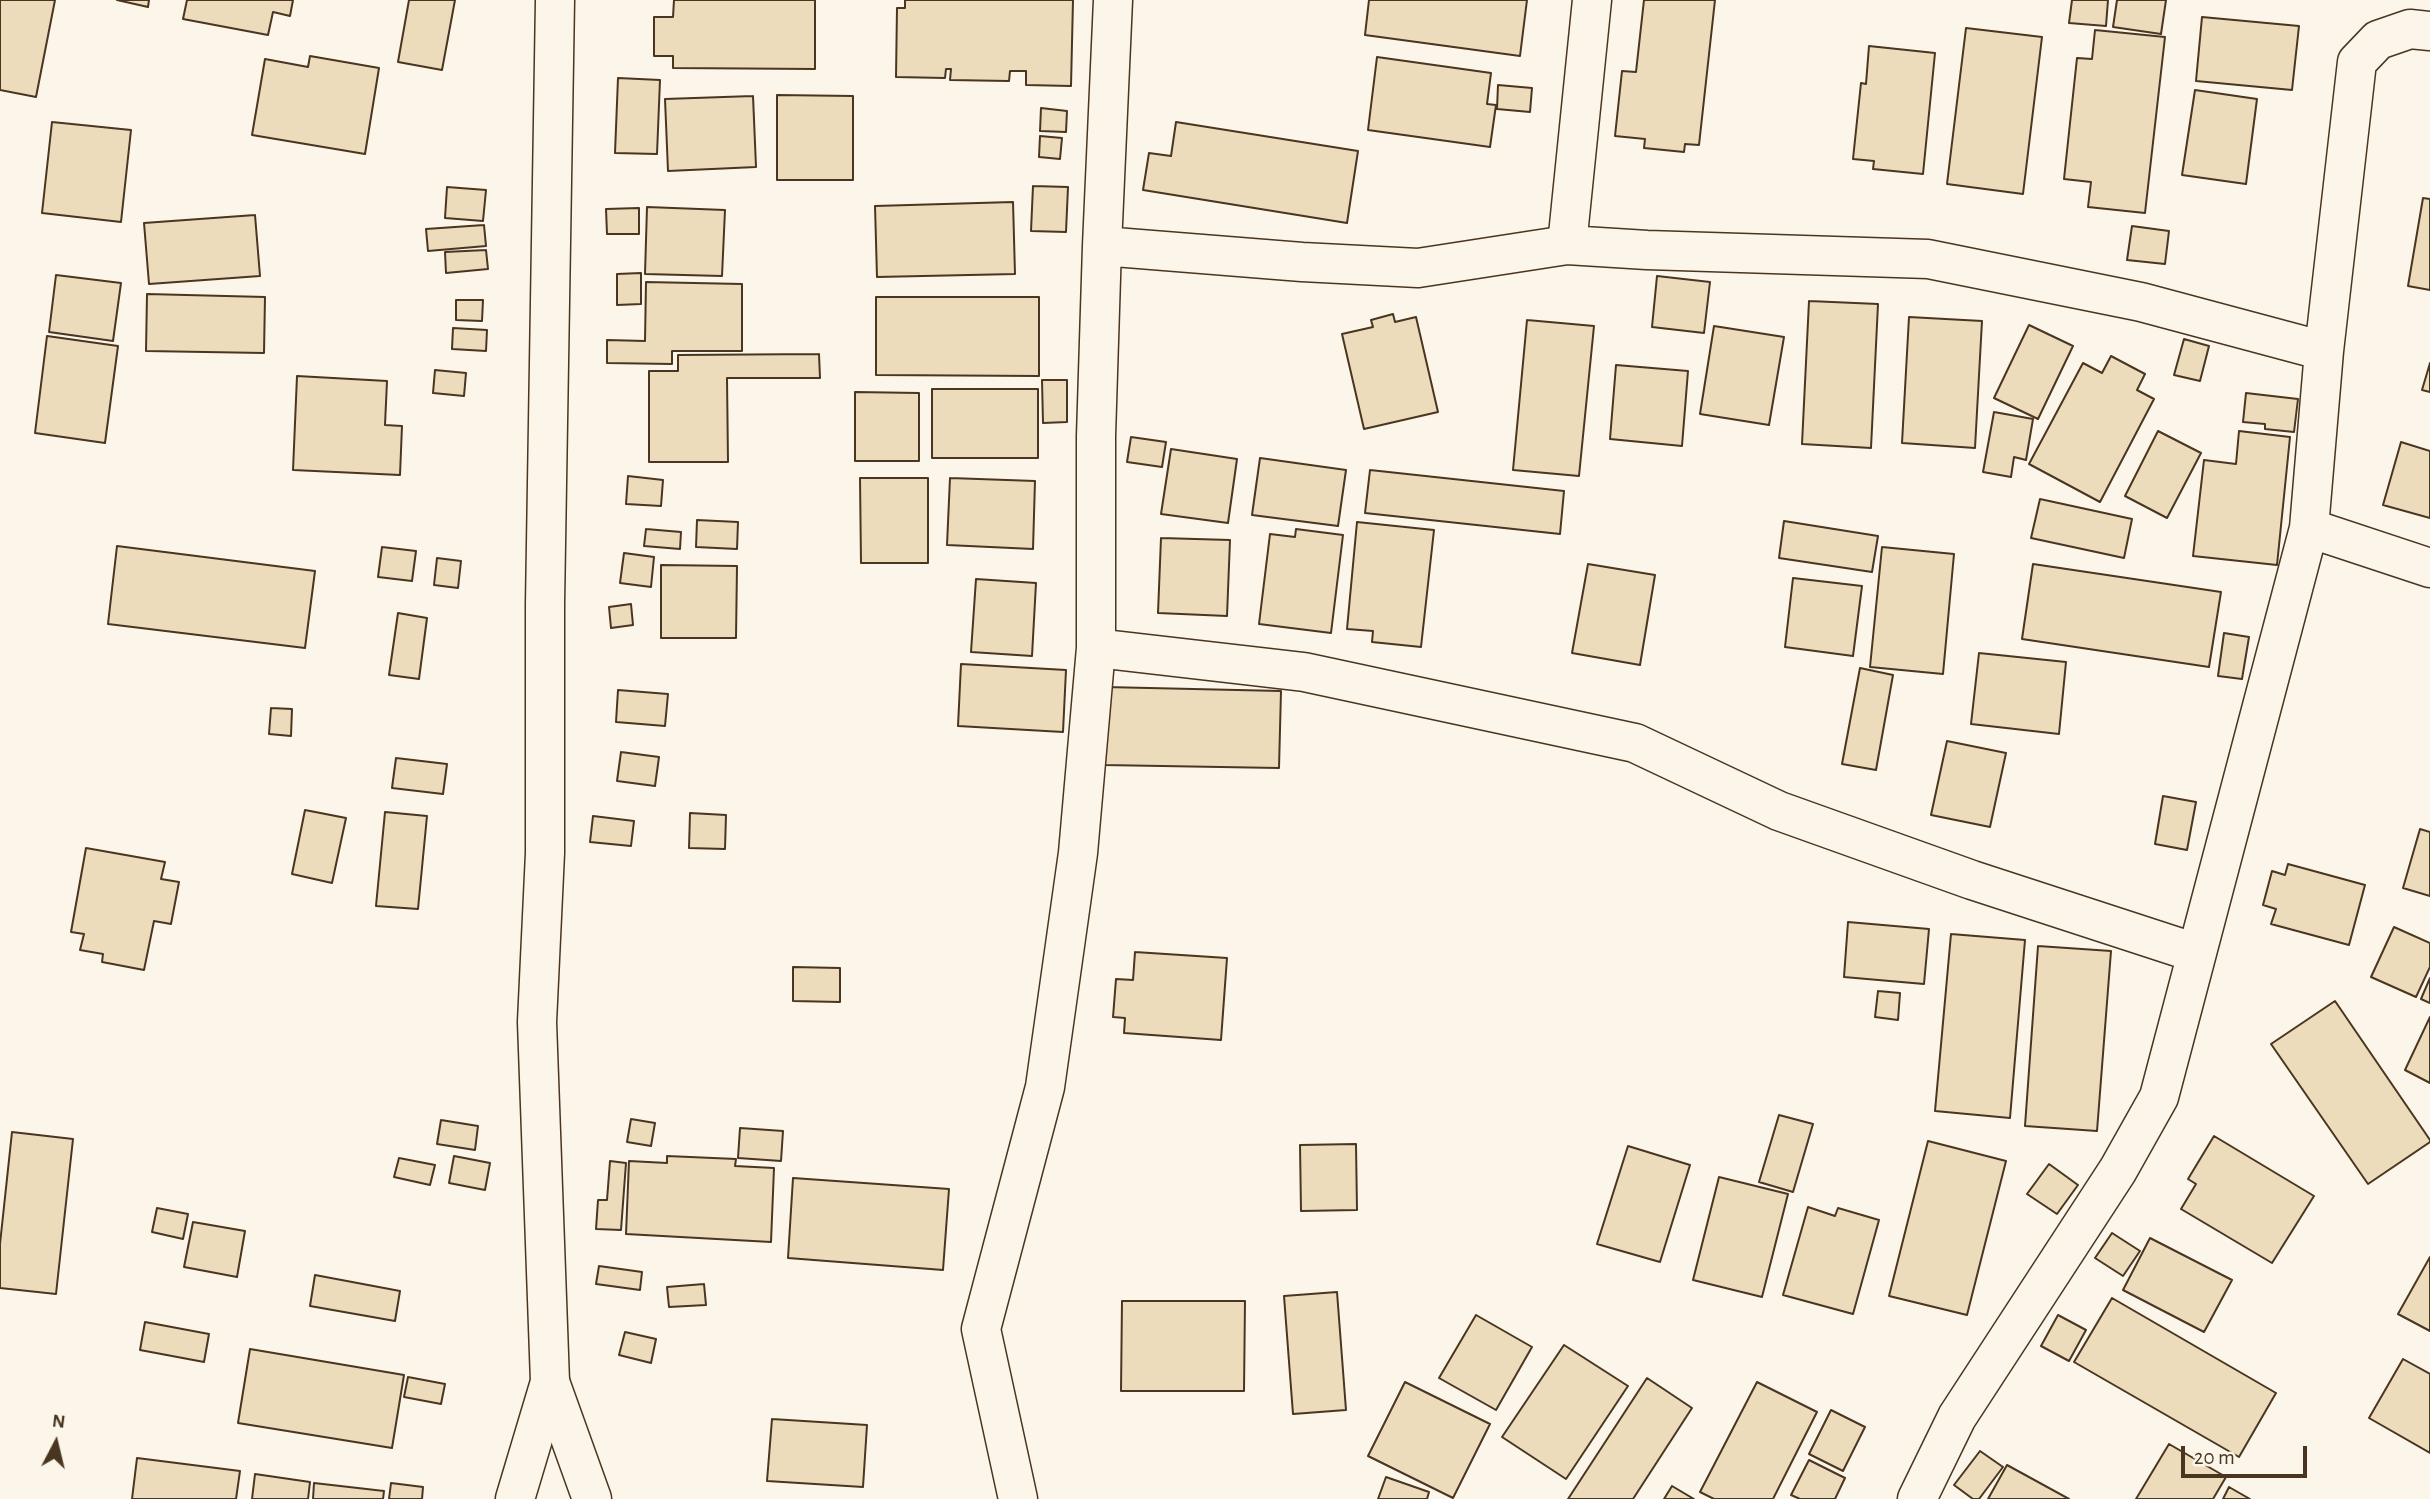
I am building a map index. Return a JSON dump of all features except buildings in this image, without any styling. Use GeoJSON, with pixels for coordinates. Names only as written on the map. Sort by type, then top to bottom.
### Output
{"type":"FeatureCollection","features":[{"type":"Feature","properties":{"kind":"street"},"geometry":{"type":"LineString","coordinates":[[555,0],[545,604],[545,853],[537,1022],[550,1382],[592,1499]]}},
{"type":"Feature","properties":{"kind":"street"},"geometry":{"type":"LineString","coordinates":[[1018,1499],[981,1329],[1045,1087],[1077,853],[1096,648],[1096,436],[1113,0]]}},
{"type":"Feature","properties":{"kind":"street"},"geometry":{"type":"LineString","coordinates":[[1567,245],[1592,0]]}},
{"type":"Feature","properties":{"kind":"street"},"geometry":{"type":"LineString","coordinates":[[1917,1499],[1957,1417],[2118,1170],[2159,1097],[2309,528],[2324,351],[2357,62],[2378,40],[2410,29],[2430,31]]}},
{"type":"Feature","properties":{"kind":"street"},"geometry":{"type":"LineString","coordinates":[[1102,246],[1418,268],[1567,245],[1660,251],[1928,259],[2141,302],[2324,351]]}},
{"type":"Feature","properties":{"kind":"street"},"geometry":{"type":"LineString","coordinates":[[2309,528],[2430,568]]}},
{"type":"Feature","properties":{"kind":"street"},"geometry":{"type":"LineString","coordinates":[[1096,648],[1304,673],[1635,743],[1779,811],[1972,880],[2196,953]]}},
{"type":"Feature","properties":{"kind":"street"},"geometry":{"type":"LineString","coordinates":[[515,1499],[550,1382]]}}]}
